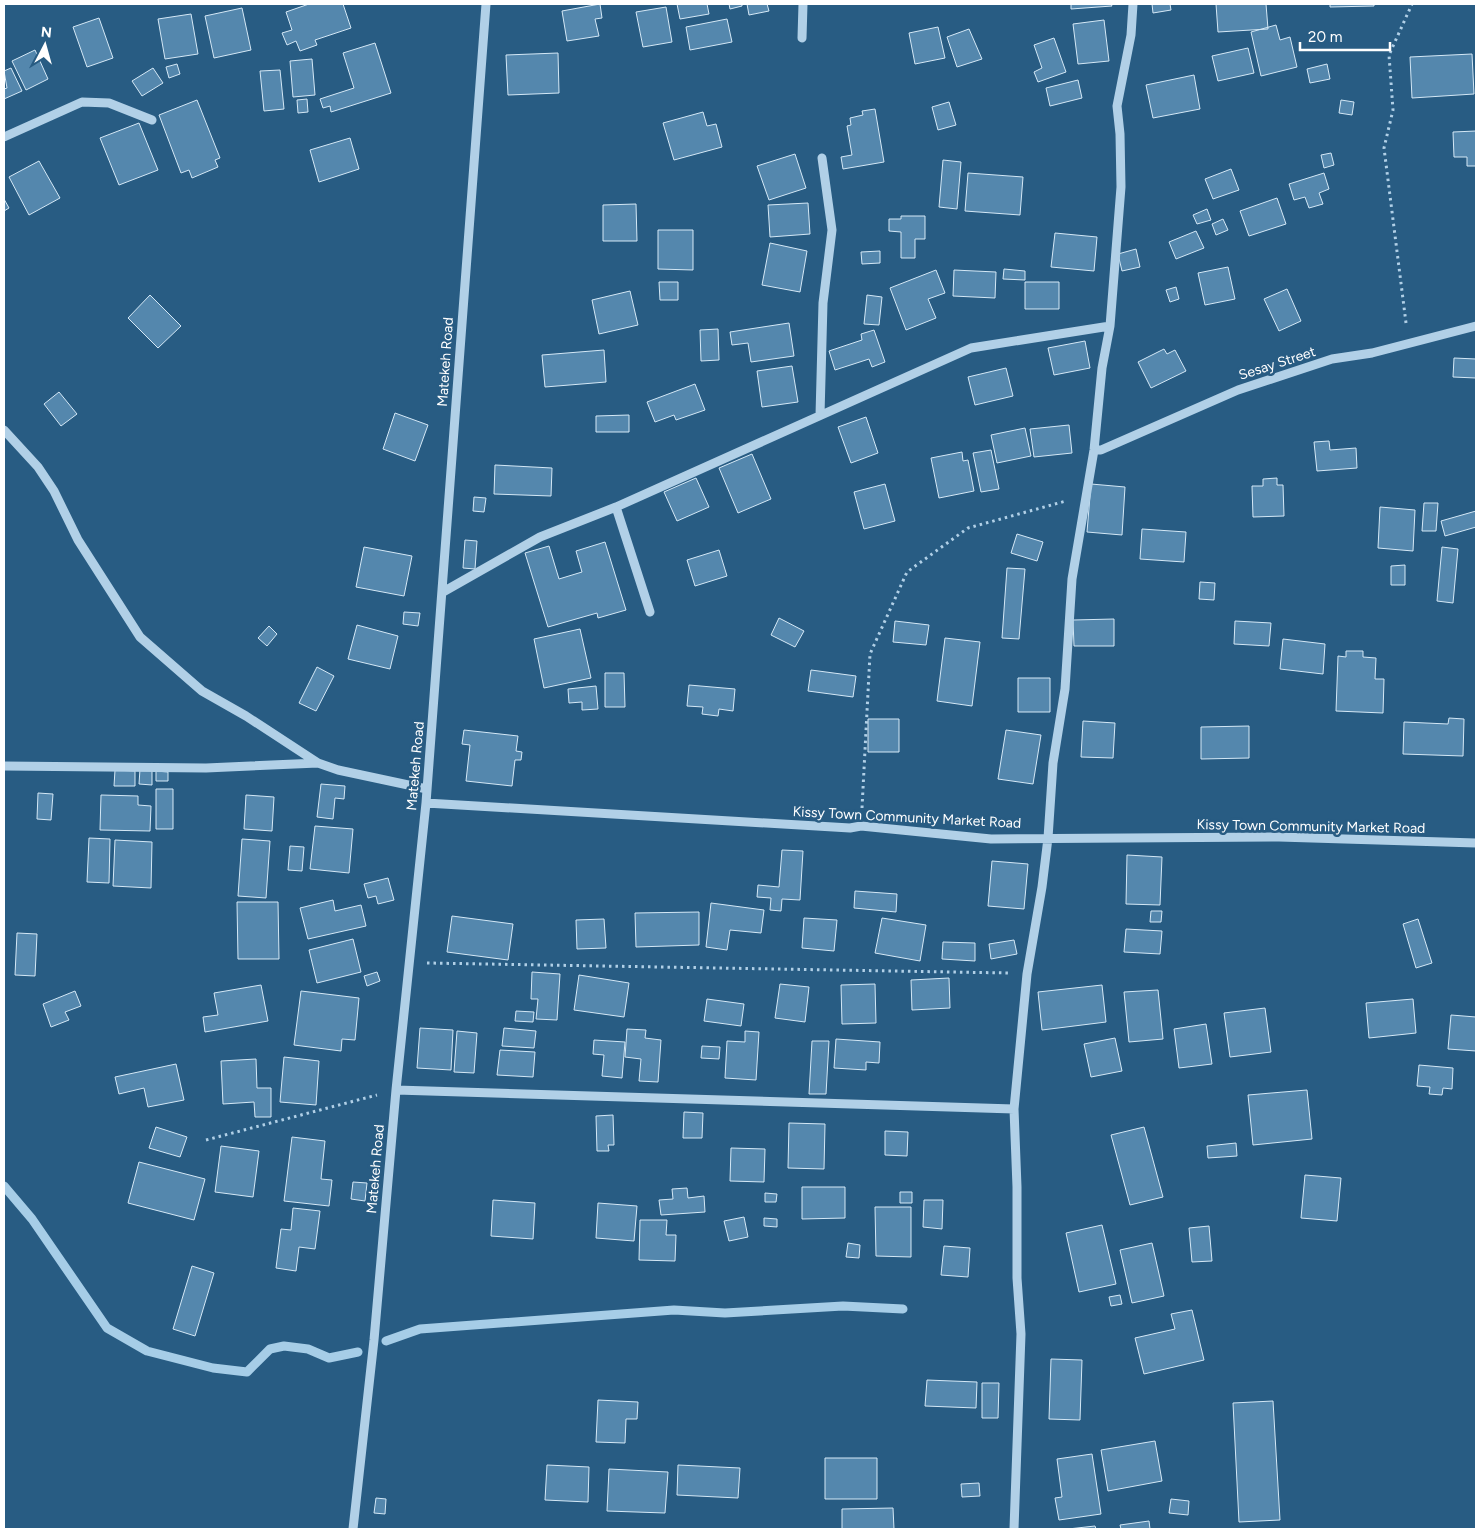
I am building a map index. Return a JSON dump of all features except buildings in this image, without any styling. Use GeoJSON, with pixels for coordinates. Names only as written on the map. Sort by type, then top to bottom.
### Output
{"type":"FeatureCollection","features":[{"type":"Feature","properties":{"kind":"street","name":"Matekeh Road"},"geometry":{"type":"LineString","coordinates":[[353,1529],[374,1340],[396,1090],[426,803],[486,4]]}},
{"type":"Feature","properties":{"kind":"street"},"geometry":{"type":"LineString","coordinates":[[802,4],[802,38]]}},
{"type":"Feature","properties":{"kind":"street"},"geometry":{"type":"LineString","coordinates":[[1014,1529],[1021,1334],[1016,1278],[1017,1187],[1014,1109],[1027,974],[1048,838],[1053,763],[1065,689],[1072,579],[1094,450],[1102,368],[1110,326],[1121,187],[1120,134],[1117,106],[1131,35],[1133,4]]}},
{"type":"Feature","properties":{"kind":"street"},"geometry":{"type":"LineString","coordinates":[[4,137],[82,102],[108,103],[152,120]]}},
{"type":"Feature","properties":{"kind":"street"},"geometry":{"type":"LineString","coordinates":[[820,415],[823,303],[832,230],[822,158]]}},
{"type":"Feature","properties":{"kind":"street"},"geometry":{"type":"LineString","coordinates":[[443,592],[540,537],[616,507],[971,348],[1110,326]]}},
{"type":"Feature","properties":{"kind":"street","name":"Sesay Street"},"geometry":{"type":"LineString","coordinates":[[1094,450],[1101,450],[1160,426],[1238,390],[1332,359],[1372,353],[1476,326]]}},
{"type":"Feature","properties":{"kind":"street"},"geometry":{"type":"LineString","coordinates":[[4,430],[38,467],[49,483],[78,540],[140,637],[202,691],[246,716],[318,763],[338,770],[427,789]]}},
{"type":"Feature","properties":{"kind":"street"},"geometry":{"type":"LineString","coordinates":[[616,507],[650,612]]}},
{"type":"Feature","properties":{"kind":"street"},"geometry":{"type":"LineString","coordinates":[[4,766],[206,768],[318,763]]}},
{"type":"Feature","properties":{"kind":"street","name":"Kissy Town Community Market Road"},"geometry":{"type":"LineString","coordinates":[[426,803],[850,828],[861,826],[991,839],[1278,836],[1476,843]]}},
{"type":"Feature","properties":{"kind":"street"},"geometry":{"type":"LineString","coordinates":[[396,1090],[1014,1109]]}},
{"type":"Feature","properties":{"kind":"path"},"geometry":{"type":"LineString","coordinates":[[1408,344],[1384,148],[1393,110],[1389,55],[1412,4]]}},
{"type":"Feature","properties":{"kind":"path"},"geometry":{"type":"LineString","coordinates":[[861,826],[870,654],[906,572],[968,528],[1086,495]]}},
{"type":"Feature","properties":{"kind":"path"},"geometry":{"type":"LineString","coordinates":[[410,963],[1027,974]]}},
{"type":"Feature","properties":{"kind":"path"},"geometry":{"type":"LineString","coordinates":[[206,1140],[396,1090]]}},
{"type":"Feature","properties":{"kind":"waterway"},"geometry":{"type":"LineString","coordinates":[[4,1186],[32,1219],[107,1328],[147,1351],[213,1368],[247,1372],[270,1349],[284,1346],[308,1349],[329,1358],[358,1352]]}},
{"type":"Feature","properties":{"kind":"waterway"},"geometry":{"type":"LineString","coordinates":[[386,1341],[420,1329],[674,1310],[725,1313],[843,1306],[903,1309]]}}]}
